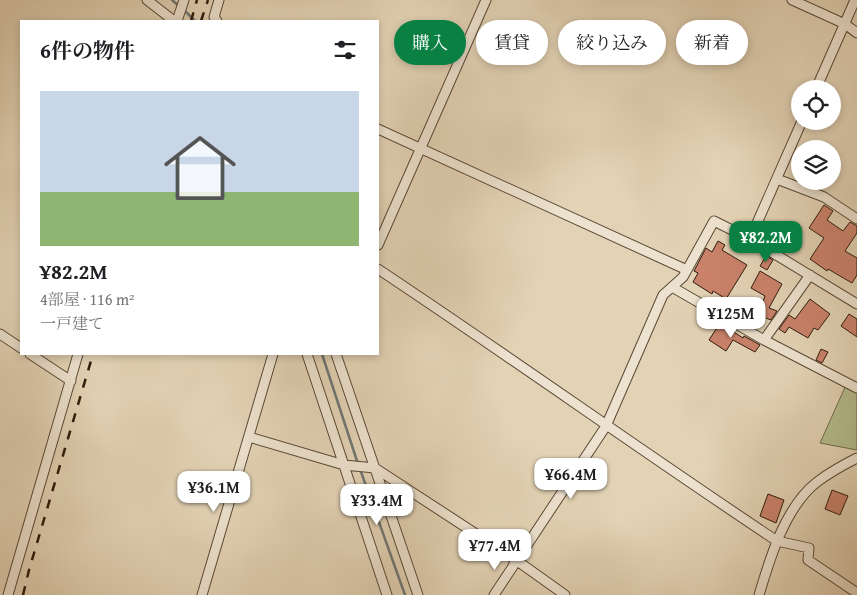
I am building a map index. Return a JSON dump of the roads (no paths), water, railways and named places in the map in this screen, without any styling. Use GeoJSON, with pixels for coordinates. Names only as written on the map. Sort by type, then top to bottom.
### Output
{"type":"FeatureCollection","features":[{"type":"Feature","properties":{"kind":"street"},"geometry":{"type":"LineString","coordinates":[[147,0],[174,20]]}},
{"type":"Feature","properties":{"kind":"street"},"geometry":{"type":"LineString","coordinates":[[175,20],[184,0]]}},
{"type":"Feature","properties":{"kind":"street"},"geometry":{"type":"LineString","coordinates":[[216,20],[214,17],[219,0]]}},
{"type":"Feature","properties":{"kind":"street"},"geometry":{"type":"LineString","coordinates":[[379,243],[486,0]]}},
{"type":"Feature","properties":{"kind":"street"},"geometry":{"type":"LineString","coordinates":[[792,0],[844,24],[857,33]]}},
{"type":"Feature","properties":{"kind":"street"},"geometry":{"type":"LineString","coordinates":[[820,80],[855,0]]}},
{"type":"Feature","properties":{"kind":"street"},"geometry":{"type":"LineString","coordinates":[[379,129],[687,270]]}},
{"type":"Feature","properties":{"kind":"street"},"geometry":{"type":"LineString","coordinates":[[750,239],[798,130]]}},
{"type":"Feature","properties":{"kind":"street"},"geometry":{"type":"LineString","coordinates":[[777,178],[824,197],[857,219]]}},
{"type":"Feature","properties":{"kind":"street"},"geometry":{"type":"LineString","coordinates":[[494,595],[606,426],[663,295],[683,277],[714,221],[750,239],[857,304]]}},
{"type":"Feature","properties":{"kind":"street"},"geometry":{"type":"LineString","coordinates":[[379,271],[490,343],[606,426],[777,541],[809,548],[808,560],[857,593]]}},
{"type":"Feature","properties":{"kind":"street"},"geometry":{"type":"LineString","coordinates":[[764,340],[810,275]]}},
{"type":"Feature","properties":{"kind":"street"},"geometry":{"type":"LineString","coordinates":[[672,287],[764,340],[857,388]]}},
{"type":"Feature","properties":{"kind":"street"},"geometry":{"type":"LineString","coordinates":[[0,334],[20,347]]}},
{"type":"Feature","properties":{"kind":"street"},"geometry":{"type":"LineString","coordinates":[[32,355],[71,381]]}},
{"type":"Feature","properties":{"kind":"street"},"geometry":{"type":"LineString","coordinates":[[8,595],[78,355]]}},
{"type":"Feature","properties":{"kind":"street"},"geometry":{"type":"LineString","coordinates":[[202,595],[273,355]]}},
{"type":"Feature","properties":{"kind":"street"},"geometry":{"type":"LineString","coordinates":[[307,355],[387,595]]}},
{"type":"Feature","properties":{"kind":"street"},"geometry":{"type":"LineString","coordinates":[[336,355],[418,595]]}},
{"type":"Feature","properties":{"kind":"street"},"geometry":{"type":"LineString","coordinates":[[249,437],[344,465],[375,468],[516,560],[565,595]]}},
{"type":"Feature","properties":{"kind":"street"},"geometry":{"type":"LineString","coordinates":[[759,595],[777,541],[799,501],[816,483],[857,458]]}},
{"type":"Feature","properties":{"kind":"waterway"},"geometry":{"type":"LineString","coordinates":[[172,0],[180,7]]}},
{"type":"Feature","properties":{"kind":"waterway"},"geometry":{"type":"LineString","coordinates":[[184,10],[194,20]]}},
{"type":"Feature","properties":{"kind":"waterway"},"geometry":{"type":"LineString","coordinates":[[322,355],[358,464]]}},
{"type":"Feature","properties":{"kind":"waterway"},"geometry":{"type":"LineString","coordinates":[[360,469],[405,595]]}},
{"type":"Feature","properties":{"kind":"railway"},"geometry":{"type":"LineString","coordinates":[[191,20],[197,0]]}},
{"type":"Feature","properties":{"kind":"railway"},"geometry":{"type":"LineString","coordinates":[[201,20],[208,0]]}},
{"type":"Feature","properties":{"kind":"railway"},"geometry":{"type":"LineString","coordinates":[[23,595],[93,355]]}}]}
